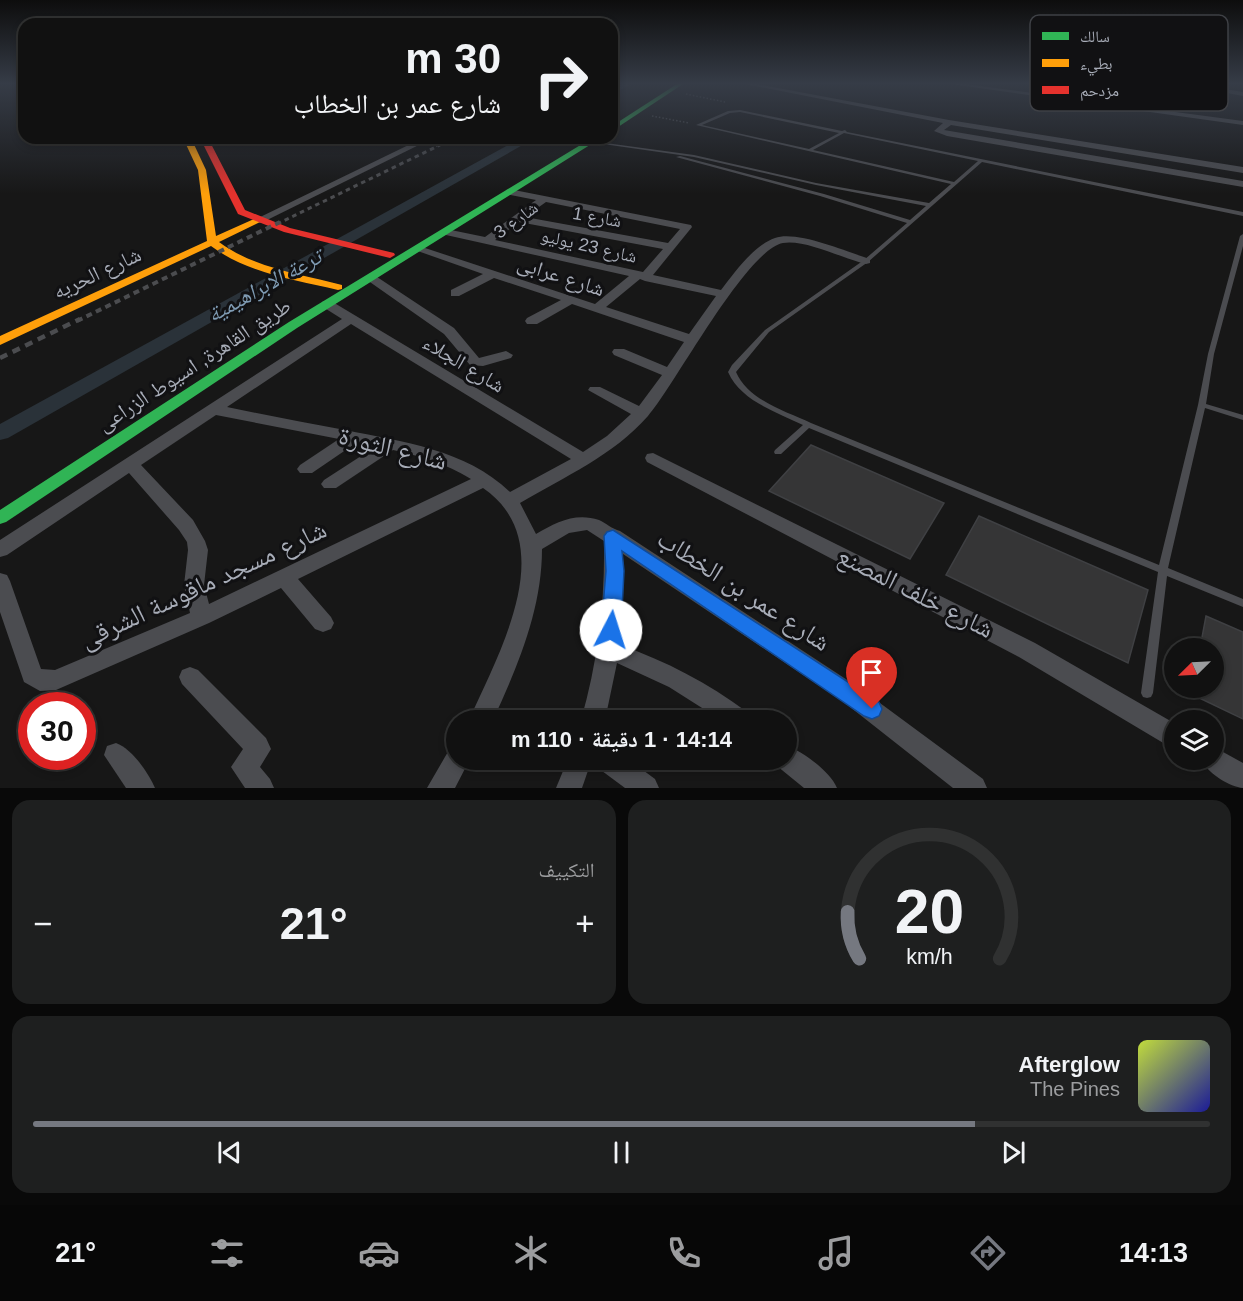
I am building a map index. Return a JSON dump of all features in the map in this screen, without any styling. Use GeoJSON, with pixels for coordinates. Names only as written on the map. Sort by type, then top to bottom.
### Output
{"type":"FeatureCollection","features":[{"type":"Feature","properties":{"kind":"main road"},"geometry":{"type":"LineString","coordinates":[[190,144],[202,170],[212,242],[220,251],[239,259],[338,287]]}},
{"type":"Feature","properties":{"kind":"main road"},"geometry":{"type":"LineString","coordinates":[[207,144],[241,211],[257,220],[390,255]]}},
{"type":"Feature","properties":{"kind":"main road","name":"طريق القاهرة, اسيوط الزراعى"},"geometry":{"type":"LineString","coordinates":[[21,487],[390,255],[581,144]]}},
{"type":"Feature","properties":{"kind":"main road","name":"طريق القاهرة, اسيوط الزراعى"},"geometry":{"type":"LineString","coordinates":[[0,518],[327,304],[446,232],[582,144]]}},
{"type":"Feature","properties":{"kind":"main road","name":"شارع الحريه"},"geometry":{"type":"LineString","coordinates":[[0,341],[257,220]]}},
{"type":"Feature","properties":{"kind":"street"},"geometry":{"type":"LineString","coordinates":[[942,121],[1240,170],[1241,184],[938,131],[949,122]]}},
{"type":"Feature","properties":{"kind":"street"},"geometry":{"type":"LineString","coordinates":[[1226,121],[1243,123]]}},
{"type":"Feature","properties":{"kind":"street"},"geometry":{"type":"LineString","coordinates":[[1029,148],[1037,137]]}},
{"type":"Feature","properties":{"kind":"street"},"geometry":{"type":"LineString","coordinates":[[257,220],[416,144]]}},
{"type":"Feature","properties":{"kind":"street"},"geometry":{"type":"LineString","coordinates":[[1129,165],[1135,153]]}},
{"type":"Feature","properties":{"kind":"street"},"geometry":{"type":"LineString","coordinates":[[509,192],[686,226],[688,229],[672,247],[641,276],[597,308]]}},
{"type":"Feature","properties":{"kind":"street","name":"شارع 3"},"geometry":{"type":"LineString","coordinates":[[487,241],[545,198]]}},
{"type":"Feature","properties":{"kind":"street","name":"شارع 1"},"geometry":{"type":"LineString","coordinates":[[517,219],[672,247]]}},
{"type":"Feature","properties":{"kind":"street","name":"شارع 23 يوليو"},"geometry":{"type":"LineString","coordinates":[[446,232],[723,294]]}},
{"type":"Feature","properties":{"kind":"street"},"geometry":{"type":"LineString","coordinates":[[509,501],[616,436],[642,412],[723,294],[753,261],[780,240],[793,240],[866,261]]}},
{"type":"Feature","properties":{"kind":"street","name":"شارع عرابى"},"geometry":{"type":"LineString","coordinates":[[418,249],[692,340]]}},
{"type":"Feature","properties":{"kind":"street"},"geometry":{"type":"LineString","coordinates":[[454,292],[493,274]]}},
{"type":"Feature","properties":{"kind":"street"},"geometry":{"type":"LineString","coordinates":[[371,277],[449,331],[475,362],[506,355]]}},
{"type":"Feature","properties":{"kind":"street"},"geometry":{"type":"LineString","coordinates":[[532,321],[571,300]]}},
{"type":"Feature","properties":{"kind":"street","name":"شارع الجلاء"},"geometry":{"type":"LineString","coordinates":[[327,304],[581,458]]}},
{"type":"Feature","properties":{"kind":"street"},"geometry":{"type":"LineString","coordinates":[[0,549],[350,319]]}},
{"type":"Feature","properties":{"kind":"street"},"geometry":{"type":"LineString","coordinates":[[619,352],[670,374]]}},
{"type":"Feature","properties":{"kind":"street"},"geometry":{"type":"LineString","coordinates":[[595,390],[642,412]]}},
{"type":"Feature","properties":{"kind":"street","name":"شارع الثورة"},"geometry":{"type":"LineString","coordinates":[[212,409],[424,451],[445,458],[484,480],[509,501],[522,520],[532,546],[529,595],[501,678],[486,710]]}},
{"type":"Feature","properties":{"kind":"street"},"geometry":{"type":"LineString","coordinates":[[306,469],[353,437]]}},
{"type":"Feature","properties":{"kind":"street"},"geometry":{"type":"LineString","coordinates":[[330,484],[391,444]]}},
{"type":"Feature","properties":{"kind":"street","name":"شارع خلف المصنع"},"geometry":{"type":"LineString","coordinates":[[653,458],[1006,639],[1164,730]]}},
{"type":"Feature","properties":{"kind":"street"},"geometry":{"type":"LineString","coordinates":[[130,463],[186,525],[196,541],[198,560],[194,585],[202,617]]}},
{"type":"Feature","properties":{"kind":"street","name":"شارع مسجد ماقوسة الشرقى"},"geometry":{"type":"LineString","coordinates":[[0,581],[32,675],[40,681],[64,677],[202,617],[484,480]]}},
{"type":"Feature","properties":{"kind":"street","name":"شارع عمر بن الخطاب"},"geometry":{"type":"LineString","coordinates":[[532,546],[574,523],[581,522],[589,523],[613,536],[853,696],[974,788]]}},
{"type":"Feature","properties":{"kind":"street"},"geometry":{"type":"LineString","coordinates":[[595,710],[609,651],[614,609],[613,536]]}},
{"type":"Feature","properties":{"kind":"street"},"geometry":{"type":"LineString","coordinates":[[284,577],[323,623]]}},
{"type":"Feature","properties":{"kind":"street"},"geometry":{"type":"LineString","coordinates":[[609,651],[650,666],[683,682],[726,710]]}},
{"type":"Feature","properties":{"kind":"street"},"geometry":{"type":"LineString","coordinates":[[190,677],[259,749],[244,767],[261,788]]}},
{"type":"Feature","properties":{"kind":"street"},"geometry":{"type":"LineString","coordinates":[[116,755],[142,788]]}},
{"type":"Feature","properties":{"kind":"street"},"geometry":{"type":"LineString","coordinates":[[797,766],[824,788]]}},
{"type":"Feature","properties":{"kind":"street"},"geometry":{"type":"LineString","coordinates":[[1224,766],[1243,777]]}},
{"type":"Feature","properties":{"kind":"street"},"geometry":{"type":"LineString","coordinates":[[440,788],[451,770]]}},
{"type":"Feature","properties":{"kind":"street"},"geometry":{"type":"LineString","coordinates":[[569,788],[576,770]]}},
{"type":"Feature","properties":{"kind":"street"},"geometry":{"type":"LineString","coordinates":[[622,770],[646,788]]}},
{"type":"Feature","properties":{"kind":"lane"},"geometry":{"type":"LineString","coordinates":[[698,125],[708,121]]}},
{"type":"Feature","properties":{"kind":"lane"},"geometry":{"type":"LineString","coordinates":[[790,121],[1243,214]]}},
{"type":"Feature","properties":{"kind":"lane"},"geometry":{"type":"LineString","coordinates":[[698,125],[955,184]]}},
{"type":"Feature","properties":{"kind":"lane"},"geometry":{"type":"LineString","coordinates":[[809,151],[845,131]]}},
{"type":"Feature","properties":{"kind":"lane"},"geometry":{"type":"LineString","coordinates":[[618,144],[701,157],[816,184],[930,205]]}},
{"type":"Feature","properties":{"kind":"lane"},"geometry":{"type":"LineString","coordinates":[[669,153],[693,162],[807,191],[910,222]]}},
{"type":"Feature","properties":{"kind":"lane"},"geometry":{"type":"LineString","coordinates":[[982,160],[866,261],[767,331],[732,372],[733,378],[744,391],[808,424],[1243,603]]}},
{"type":"Feature","properties":{"kind":"lane"},"geometry":{"type":"LineString","coordinates":[[807,191],[816,184]]}},
{"type":"Feature","properties":{"kind":"lane"},"geometry":{"type":"LineString","coordinates":[[1147,693],[1163,569],[1202,405],[1211,354],[1243,236]]}},
{"type":"Feature","properties":{"kind":"lane"},"geometry":{"type":"LineString","coordinates":[[1202,405],[1243,418]]}},
{"type":"Feature","properties":{"kind":"lane"},"geometry":{"type":"LineString","coordinates":[[778,452],[808,424]]}},
{"type":"Feature","properties":{"kind":"path"},"geometry":{"type":"LineString","coordinates":[[675,121],[698,125]]}},
{"type":"Feature","properties":{"kind":"building"},"geometry":{"type":"Polygon","coordinates":[[[811,445],[944,503],[910,559],[769,491],[811,445]]]}},
{"type":"Feature","properties":{"kind":"building"},"geometry":{"type":"Polygon","coordinates":[[[979,516],[1148,590],[1128,663],[946,575],[979,516]]]}},
{"type":"Feature","properties":{"kind":"building"},"geometry":{"type":"Polygon","coordinates":[[[1206,616],[1243,632],[1243,719],[1199,698],[1224,698],[1224,638],[1202,638],[1206,616]]]}},
{"type":"Feature","properties":{"kind":"waterway","name":"ترعة الابراهيمية"},"geometry":{"type":"LineString","coordinates":[[0,433],[518,144]]}},
{"type":"Feature","properties":{"kind":"railway"},"geometry":{"type":"LineString","coordinates":[[436,146],[440,144]]}},
{"type":"Feature","properties":{"kind":"railway"},"geometry":{"type":"LineString","coordinates":[[277,224],[440,145]]}},
{"type":"Feature","properties":{"kind":"railway"},"geometry":{"type":"LineString","coordinates":[[77,321],[280,222]]}},
{"type":"Feature","properties":{"kind":"railway"},"geometry":{"type":"LineString","coordinates":[[0,358],[80,319]]}},
{"type":"Feature","properties":{"kind":"traffic: fast"},"geometry":{"type":"LineString","coordinates":[[618,125],[624,121]]}},
{"type":"Feature","properties":{"kind":"traffic: fast"},"geometry":{"type":"LineString","coordinates":[[0,518],[293,325],[587,144]]}},
{"type":"Feature","properties":{"kind":"traffic: slow"},"geometry":{"type":"LineString","coordinates":[[190,144],[202,170],[212,242],[224,251],[255,265],[338,287]]}},
{"type":"Feature","properties":{"kind":"traffic: slow"},"geometry":{"type":"LineString","coordinates":[[0,341],[257,221]]}},
{"type":"Feature","properties":{"kind":"traffic: jam"},"geometry":{"type":"LineString","coordinates":[[207,144],[241,212],[287,230],[390,255]]}},
{"type":"Feature","properties":{"kind":"route"},"geometry":{"type":"LineString","coordinates":[[611,630],[615,571],[613,536],[802,660],[872,709]]}}]}
